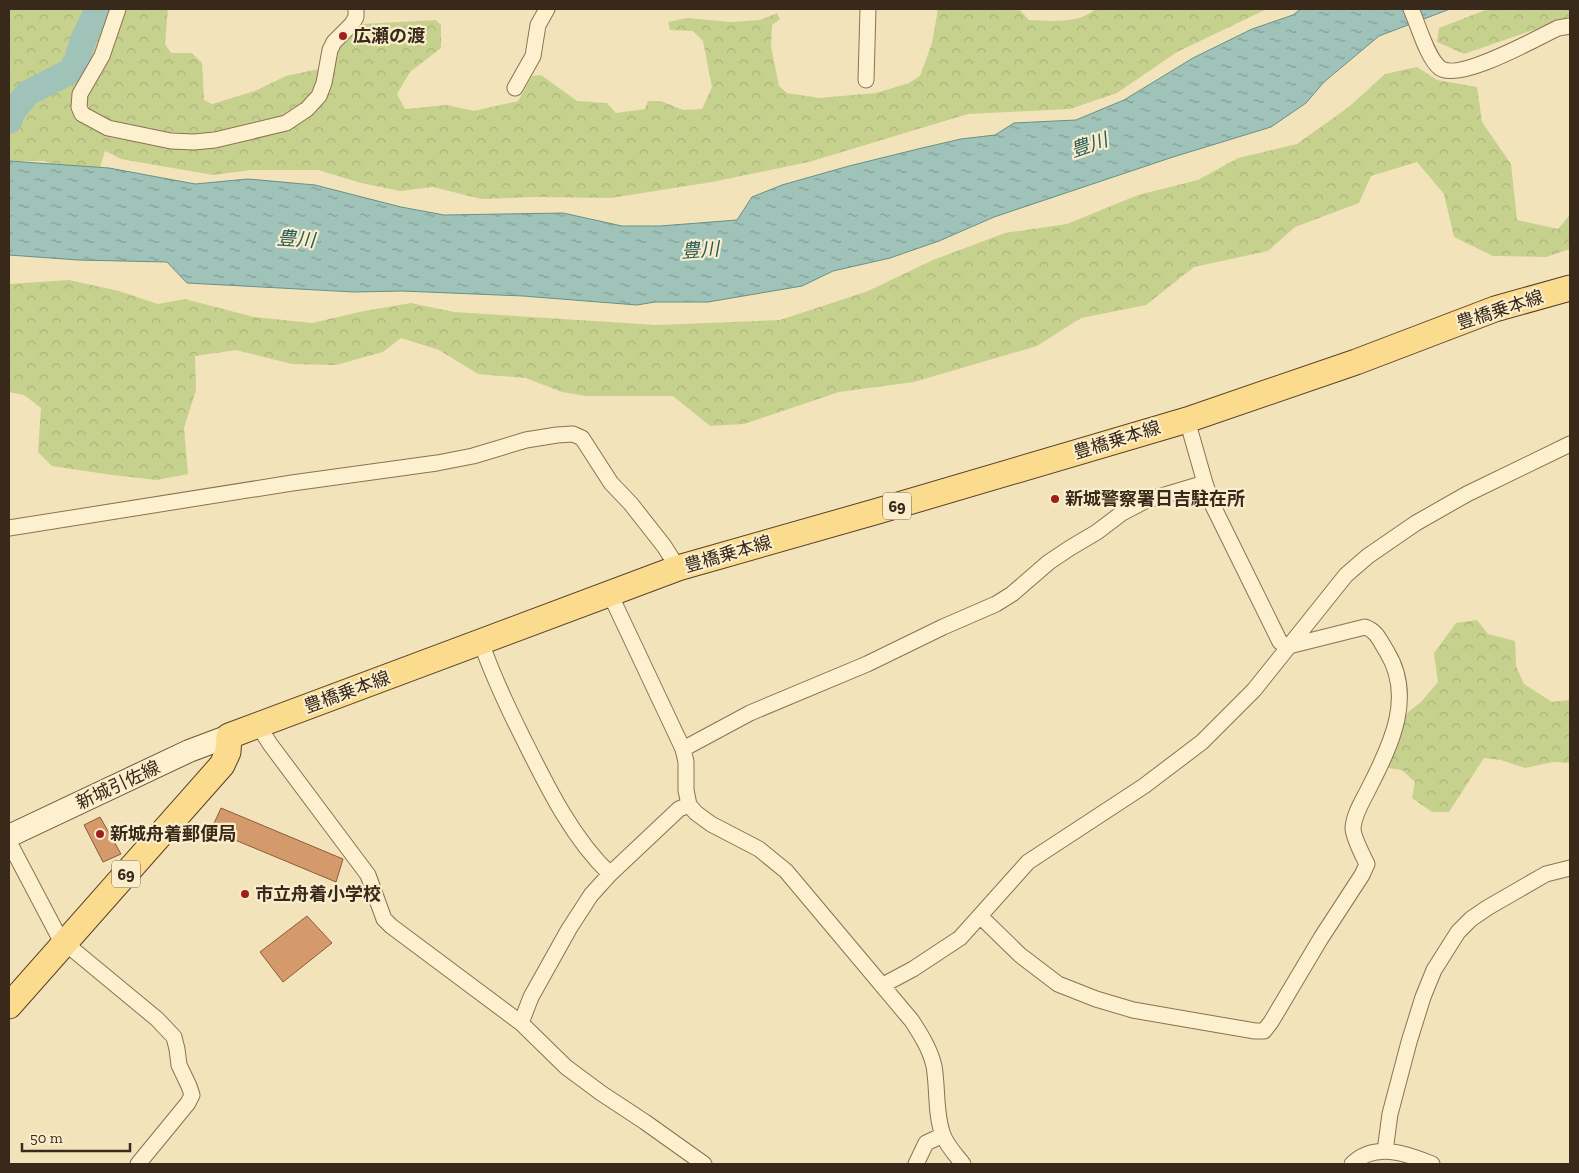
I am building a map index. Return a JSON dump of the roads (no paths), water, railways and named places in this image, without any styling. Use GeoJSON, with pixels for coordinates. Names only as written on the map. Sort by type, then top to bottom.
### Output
{"type":"FeatureCollection","features":[{"type":"Feature","properties":{"kind":"main road","name":"豊橋乗本線"},"geometry":{"type":"LineString","coordinates":[[229,736],[678,568],[1187,420],[1356,362],[1569,283]]}},
{"type":"Feature","properties":{"kind":"main road","name":"新城引佐線"},"geometry":{"type":"LineString","coordinates":[[9,836],[189,751],[229,736]]}},
{"type":"Feature","properties":{"kind":"main road","name":"69"},"geometry":{"type":"LineString","coordinates":[[9,1006],[222,765],[228,752],[229,736]]}},
{"type":"Feature","properties":{"kind":"street"},"geometry":{"type":"LineString","coordinates":[[118,9],[102,56],[80,94],[79,107],[82,114],[108,128],[171,141],[194,142],[215,140],[286,123],[307,109],[318,96],[324,83],[330,50],[334,42],[352,24],[356,17],[356,9]]}},
{"type":"Feature","properties":{"kind":"street"},"geometry":{"type":"LineString","coordinates":[[515,88],[533,56],[538,25],[547,9]]}},
{"type":"Feature","properties":{"kind":"street"},"geometry":{"type":"LineString","coordinates":[[866,80],[868,9]]}},
{"type":"Feature","properties":{"kind":"street"},"geometry":{"type":"LineString","coordinates":[[1411,9],[1431,57],[1441,69],[1454,71],[1481,65],[1558,28],[1570,26]]}},
{"type":"Feature","properties":{"kind":"street"},"geometry":{"type":"LineString","coordinates":[[981,916],[1020,955],[1058,984],[1088,996],[1133,1010],[1264,1031],[1365,870],[1367,864],[1353,830],[1357,813],[1380,765],[1399,712],[1400,685],[1392,661],[1374,630],[1365,627],[1357,627],[1289,646],[1280,642],[1213,506],[1187,420]]}},
{"type":"Feature","properties":{"kind":"street"},"geometry":{"type":"LineString","coordinates":[[9,528],[292,483],[438,463],[473,456],[526,440],[573,434],[582,438],[611,483],[631,504],[664,546],[678,568]]}},
{"type":"Feature","properties":{"kind":"street"},"geometry":{"type":"LineString","coordinates":[[884,985],[913,969],[960,938],[1028,862],[1144,786],[1202,742],[1254,690],[1346,575],[1368,556],[1416,523],[1467,494],[1570,444]]}},
{"type":"Feature","properties":{"kind":"street"},"geometry":{"type":"LineString","coordinates":[[682,749],[750,713],[867,664],[996,604],[1012,594],[1049,562],[1097,532],[1122,512],[1145,501],[1205,483]]}},
{"type":"Feature","properties":{"kind":"street"},"geometry":{"type":"LineString","coordinates":[[610,594],[682,749],[686,762],[686,790],[689,805],[711,824],[758,848],[786,871],[884,985],[912,1021],[925,1041],[933,1065],[943,1135],[963,1164]]}},
{"type":"Feature","properties":{"kind":"street"},"geometry":{"type":"LineString","coordinates":[[481,642],[505,700],[538,769],[567,820],[593,858],[610,874]]}},
{"type":"Feature","properties":{"kind":"street"},"geometry":{"type":"LineString","coordinates":[[258,725],[270,744],[368,875],[384,919],[391,926],[521,1023],[566,1067],[580,1078],[704,1164]]}},
{"type":"Feature","properties":{"kind":"street"},"geometry":{"type":"LineString","coordinates":[[521,1023],[531,997],[591,895],[610,874],[679,809],[689,805]]}},
{"type":"Feature","properties":{"kind":"street"},"geometry":{"type":"LineString","coordinates":[[9,842],[59,936],[157,1019],[174,1037],[179,1065],[190,1086],[192,1095],[188,1103],[138,1164]]}},
{"type":"Feature","properties":{"kind":"street"},"geometry":{"type":"LineString","coordinates":[[1385,1151],[1390,1114],[1423,997],[1434,970],[1458,932],[1471,919],[1546,874],[1570,868]]}},
{"type":"Feature","properties":{"kind":"street"},"geometry":{"type":"LineString","coordinates":[[916,1164],[926,1143],[943,1135]]}},
{"type":"Feature","properties":{"kind":"street"},"geometry":{"type":"LineString","coordinates":[[1352,1164],[1369,1153],[1385,1151],[1396,1151],[1432,1164]]}},
{"type":"Feature","properties":{"kind":"water","name":"豊川"},"geometry":{"type":"Polygon","coordinates":[[[1301,9],[1450,9],[1379,36],[1324,82],[1306,103],[1271,127],[1173,157],[994,217],[939,241],[890,258],[833,271],[802,286],[708,302],[655,302],[637,305],[523,296],[402,291],[354,292],[187,283],[167,262],[78,260],[9,255],[9,161],[109,168],[195,184],[248,179],[315,185],[401,207],[444,215],[563,213],[622,226],[660,226],[737,220],[752,197],[782,185],[922,148],[961,139],[995,135],[1014,123],[1076,120],[1124,100],[1193,58],[1252,29],[1293,15],[1301,9]]]}},
{"type":"Feature","properties":{"kind":"waterway"},"geometry":{"type":"LineString","coordinates":[[9,121],[13,111],[28,93],[71,71],[98,9]]}},
{"type":"Feature","properties":{"kind":"place","name":"広瀬の渡"},"geometry":{"type":"Point","coordinates":[343,36]}},
{"type":"Feature","properties":{"kind":"place","name":"新城警察署日吉駐在所"},"geometry":{"type":"Point","coordinates":[1055,499]}},
{"type":"Feature","properties":{"kind":"place","name":"新城舟着郵便局"},"geometry":{"type":"Point","coordinates":[100,834]}},
{"type":"Feature","properties":{"kind":"place","name":"市立舟着小学校"},"geometry":{"type":"Point","coordinates":[245,894]}}]}
